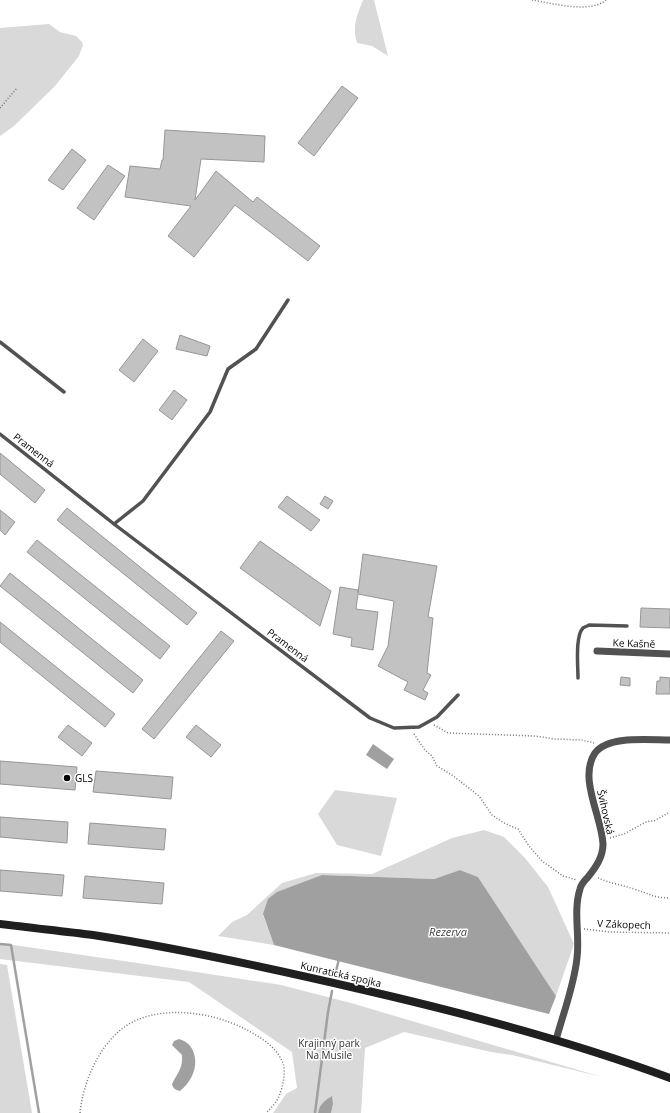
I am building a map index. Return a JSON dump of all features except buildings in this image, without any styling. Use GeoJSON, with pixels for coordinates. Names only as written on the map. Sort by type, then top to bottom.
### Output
{"type":"FeatureCollection","features":[{"type":"Feature","properties":{"kind":"main road","name":"Kunratická spojka"},"geometry":{"type":"LineString","coordinates":[[0,924],[100,937],[200,954],[300,975],[452,1010],[621,1060],[670,1078]]}},
{"type":"Feature","properties":{"kind":"street","name":"Ke Kašně"},"geometry":{"type":"LineString","coordinates":[[596,651],[670,654]]}},
{"type":"Feature","properties":{"kind":"street","name":"Švihovská"},"geometry":{"type":"LineString","coordinates":[[556,1040],[578,957],[577,928],[579,891],[600,860],[603,852],[602,838],[588,770],[590,762],[596,752],[610,742],[670,740]]}},
{"type":"Feature","properties":{"kind":"lane"},"geometry":{"type":"LineString","coordinates":[[114,524],[143,501],[210,412],[228,368],[256,349],[288,300]]}},
{"type":"Feature","properties":{"kind":"lane"},"geometry":{"type":"LineString","coordinates":[[0,342],[64,392]]}},
{"type":"Feature","properties":{"kind":"lane","name":"Pramenná"},"geometry":{"type":"LineString","coordinates":[[0,434],[114,524],[370,718],[394,728],[419,727],[437,717],[458,695]]}},
{"type":"Feature","properties":{"kind":"lane"},"geometry":{"type":"LineString","coordinates":[[578,678],[578,641],[584,627],[589,625],[627,626]]}},
{"type":"Feature","properties":{"kind":"path"},"geometry":{"type":"LineString","coordinates":[[532,0],[566,6],[586,7],[603,3],[606,0]]}},
{"type":"Feature","properties":{"kind":"path"},"geometry":{"type":"LineString","coordinates":[[0,108],[17,88]]}},
{"type":"Feature","properties":{"kind":"path"},"geometry":{"type":"LineString","coordinates":[[428,722],[448,733],[535,736],[555,739],[582,740],[595,744]]}},
{"type":"Feature","properties":{"kind":"path"},"geometry":{"type":"LineString","coordinates":[[410,728],[425,750],[432,756],[437,766],[452,775],[479,796],[492,815],[504,823],[518,829],[529,846],[542,861],[563,876],[584,882]]}},
{"type":"Feature","properties":{"kind":"path"},"geometry":{"type":"LineString","coordinates":[[602,838],[624,834],[646,822],[654,821],[670,812]]}},
{"type":"Feature","properties":{"kind":"path"},"geometry":{"type":"LineString","coordinates":[[590,874],[605,881],[635,889],[654,897],[670,898]]}},
{"type":"Feature","properties":{"kind":"path","name":"V Zákopech"},"geometry":{"type":"LineString","coordinates":[[577,928],[612,932],[670,933]]}},
{"type":"Feature","properties":{"kind":"path"},"geometry":{"type":"LineString","coordinates":[[80,1113],[81,1101],[91,1071],[105,1045],[123,1028],[143,1018],[165,1014],[193,1013],[237,1025],[255,1034],[276,1050],[283,1064],[283,1080],[279,1097],[266,1113]]}},
{"type":"Feature","properties":{"kind":"green space"},"geometry":{"type":"Polygon","coordinates":[[[363,0],[374,0],[388,56],[372,46],[357,43],[355,26],[363,0]]]}},
{"type":"Feature","properties":{"kind":"green space"},"geometry":{"type":"Polygon","coordinates":[[[49,24],[60,32],[76,36],[82,42],[83,45],[79,56],[55,86],[14,126],[0,136],[0,28],[49,24]]]}},
{"type":"Feature","properties":{"kind":"green space"},"geometry":{"type":"Polygon","coordinates":[[[335,790],[397,798],[381,856],[337,845],[318,814],[335,790]]]}},
{"type":"Feature","properties":{"kind":"green space"},"geometry":{"type":"Polygon","coordinates":[[[484,830],[504,837],[525,858],[548,887],[574,944],[556,996],[478,877],[460,870],[434,879],[322,875],[263,915],[274,945],[218,936],[232,922],[247,915],[282,883],[316,873],[372,874],[452,838],[484,830]]]}},
{"type":"Feature","properties":{"kind":"green space","name":"Krajinný park Na Musile"},"geometry":{"type":"Polygon","coordinates":[[[0,943],[281,985],[351,1003],[602,1077],[512,1055],[491,1052],[404,1032],[365,1048],[361,1113],[331,1113],[333,1104],[331,1096],[319,1109],[318,1113],[273,1113],[286,1094],[297,1088],[292,1052],[189,982],[0,959],[0,943]]]}},
{"type":"Feature","properties":{"kind":"green space"},"geometry":{"type":"Polygon","coordinates":[[[0,964],[7,965],[32,1113],[0,1113],[0,964]]]}},
{"type":"Feature","properties":{"kind":"water"},"geometry":{"type":"Polygon","coordinates":[[[373,744],[394,759],[387,769],[366,755],[373,744]]]}},
{"type":"Feature","properties":{"kind":"water","name":"Rezerva"},"geometry":{"type":"Polygon","coordinates":[[[460,870],[478,877],[556,996],[549,1014],[274,945],[263,914],[268,899],[277,892],[322,875],[434,879],[460,870]]]}},
{"type":"Feature","properties":{"kind":"water"},"geometry":{"type":"Polygon","coordinates":[[[179,1039],[189,1044],[195,1059],[192,1076],[180,1091],[174,1089],[172,1084],[180,1070],[182,1063],[182,1055],[172,1045],[174,1041],[179,1039]]]}},
{"type":"Feature","properties":{"kind":"water"},"geometry":{"type":"Polygon","coordinates":[[[332,1096],[333,1104],[331,1113],[318,1113],[323,1103],[332,1096]]]}},
{"type":"Feature","properties":{"kind":"waterway"},"geometry":{"type":"LineString","coordinates":[[0,944],[11,945],[39,1113]]}},
{"type":"Feature","properties":{"kind":"waterway"},"geometry":{"type":"LineString","coordinates":[[335,975],[339,959]]}},
{"type":"Feature","properties":{"kind":"waterway"},"geometry":{"type":"LineString","coordinates":[[315,1113],[332,991]]}},
{"type":"Feature","properties":{"kind":"place","name":"GLS"},"geometry":{"type":"Point","coordinates":[67,778]}}]}
